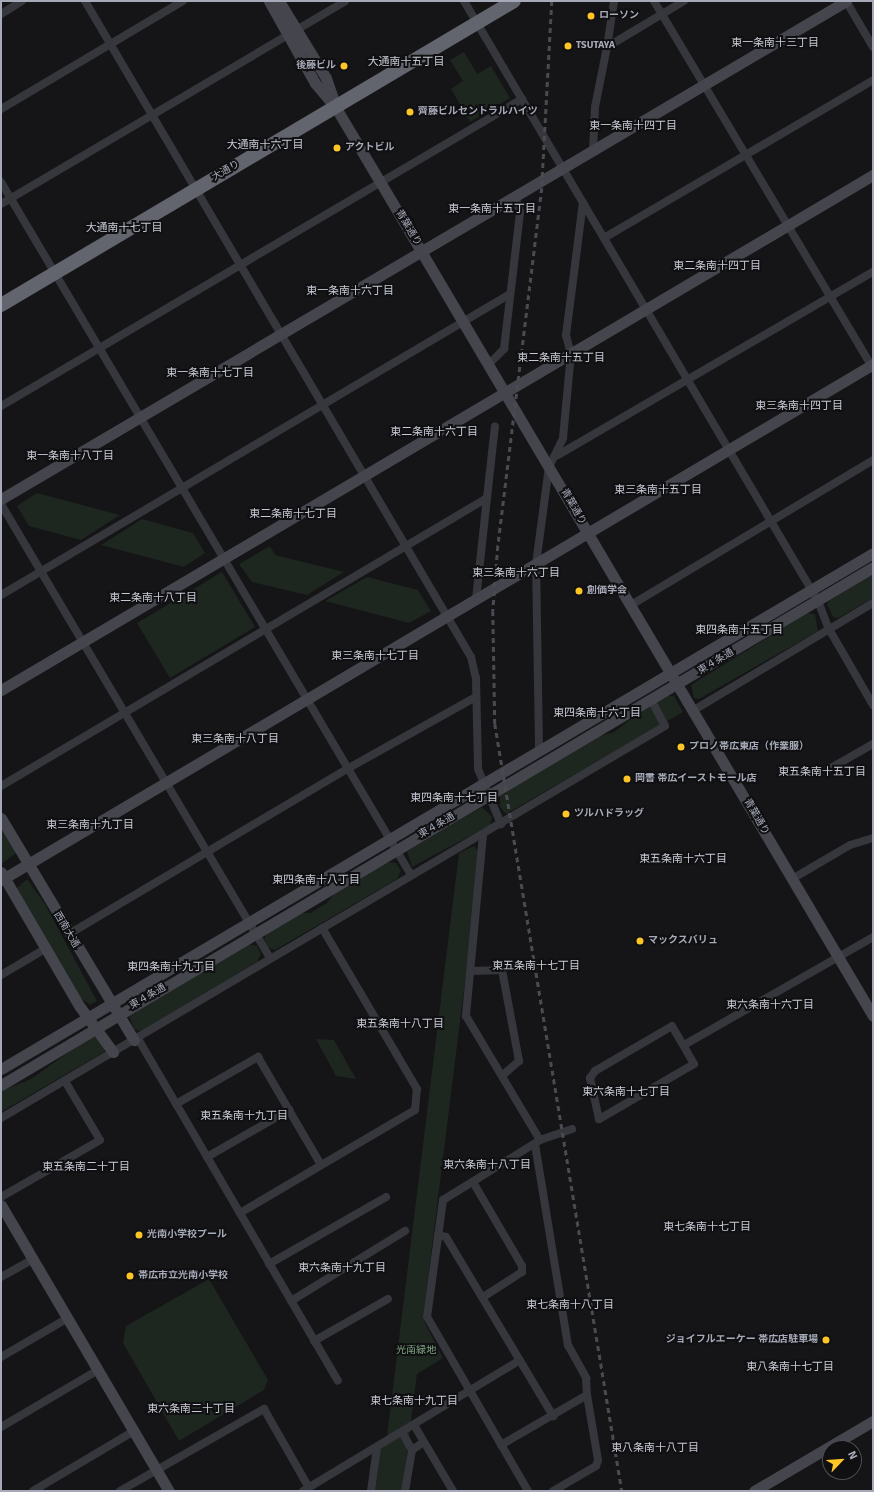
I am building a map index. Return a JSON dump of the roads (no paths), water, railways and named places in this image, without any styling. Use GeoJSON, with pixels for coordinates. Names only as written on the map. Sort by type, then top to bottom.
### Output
{"type":"FeatureCollection","features":[{"type":"Feature","properties":{"kind":"highway","name":"大通り"},"geometry":{"type":"LineString","coordinates":[[1,305],[195,189],[336,108],[514,1]]}},
{"type":"Feature","properties":{"kind":"street"},"geometry":{"type":"LineString","coordinates":[[1,14],[22,1]]}},
{"type":"Feature","properties":{"kind":"street"},"geometry":{"type":"LineString","coordinates":[[85,1],[471,657],[476,697],[478,769],[501,824]]}},
{"type":"Feature","properties":{"kind":"street"},"geometry":{"type":"LineString","coordinates":[[1,110],[183,1]]}},
{"type":"Feature","properties":{"kind":"street","name":"青葉通り"},"geometry":{"type":"LineString","coordinates":[[269,1],[292,32],[315,83],[336,108],[694,710],[873,1016]]}},
{"type":"Feature","properties":{"kind":"street"},"geometry":{"type":"LineString","coordinates":[[279,1],[292,32]]}},
{"type":"Feature","properties":{"kind":"street"},"geometry":{"type":"LineString","coordinates":[[1,204],[151,114],[345,1]]}},
{"type":"Feature","properties":{"kind":"street"},"geometry":{"type":"LineString","coordinates":[[464,1],[818,601],[829,629],[873,705]]}},
{"type":"Feature","properties":{"kind":"street"},"geometry":{"type":"LineString","coordinates":[[593,151],[595,107],[607,47],[614,1]]}},
{"type":"Feature","properties":{"kind":"street"},"geometry":{"type":"LineString","coordinates":[[113,1052],[97,1027],[88,1018],[2,877],[27,864],[306,698],[872,366],[654,1]]}},
{"type":"Feature","properties":{"kind":"street"},"geometry":{"type":"LineString","coordinates":[[607,47],[684,1]]}},
{"type":"Feature","properties":{"kind":"street"},"geometry":{"type":"LineString","coordinates":[[1,499],[846,1],[873,47]]}},
{"type":"Feature","properties":{"kind":"street"},"geometry":{"type":"LineString","coordinates":[[604,238],[873,80]]}},
{"type":"Feature","properties":{"kind":"street"},"geometry":{"type":"LineString","coordinates":[[1,406],[379,180],[522,99]]}},
{"type":"Feature","properties":{"kind":"street"},"geometry":{"type":"LineString","coordinates":[[1,690],[873,175]]}},
{"type":"Feature","properties":{"kind":"street"},"geometry":{"type":"LineString","coordinates":[[1,182],[411,875]]}},
{"type":"Feature","properties":{"kind":"street"},"geometry":{"type":"LineString","coordinates":[[488,365],[504,348],[520,212],[515,196]]}},
{"type":"Feature","properties":{"kind":"street"},"geometry":{"type":"LineString","coordinates":[[558,455],[571,354],[566,335],[583,202]]}},
{"type":"Feature","properties":{"kind":"street"},"geometry":{"type":"LineString","coordinates":[[539,749],[536,564],[550,467],[558,455],[873,272]]}},
{"type":"Feature","properties":{"kind":"street"},"geometry":{"type":"LineString","coordinates":[[1,595],[510,294]]}},
{"type":"Feature","properties":{"kind":"street"},"geometry":{"type":"LineString","coordinates":[[476,599],[495,426]]}},
{"type":"Feature","properties":{"kind":"street"},"geometry":{"type":"LineString","coordinates":[[631,605],[770,520],[873,460]]}},
{"type":"Feature","properties":{"kind":"street"},"geometry":{"type":"LineString","coordinates":[[1,786],[487,498]]}},
{"type":"Feature","properties":{"kind":"street"},"geometry":{"type":"LineString","coordinates":[[1,504],[270,958]]}},
{"type":"Feature","properties":{"kind":"street","name":"東４条通"},"geometry":{"type":"LineString","coordinates":[[1,1069],[390,840],[484,784],[539,749],[672,674],[873,553]]}},
{"type":"Feature","properties":{"kind":"street","name":"東４条通"},"geometry":{"type":"LineString","coordinates":[[1,1085],[873,567]]}},
{"type":"Feature","properties":{"kind":"street"},"geometry":{"type":"LineString","coordinates":[[694,710],[873,602]]}},
{"type":"Feature","properties":{"kind":"street"},"geometry":{"type":"LineString","coordinates":[[69,934],[347,769],[476,697]]}},
{"type":"Feature","properties":{"kind":"street"},"geometry":{"type":"LineString","coordinates":[[1,1118],[411,875],[483,835],[665,726],[651,700]]}},
{"type":"Feature","properties":{"kind":"street"},"geometry":{"type":"LineString","coordinates":[[829,769],[873,744]]}},
{"type":"Feature","properties":{"kind":"street","name":"西南大通"},"geometry":{"type":"LineString","coordinates":[[1,818],[110,1005],[135,1039]]}},
{"type":"Feature","properties":{"kind":"street"},"geometry":{"type":"LineString","coordinates":[[483,835],[466,1016],[503,1075],[537,1142],[568,1345],[586,1378],[587,1396],[598,1460],[596,1466],[553,1491]]}},
{"type":"Feature","properties":{"kind":"street"},"geometry":{"type":"LineString","coordinates":[[792,879],[850,845],[873,838]]}},
{"type":"Feature","properties":{"kind":"street"},"geometry":{"type":"LineString","coordinates":[[240,1213],[415,1110],[417,1089],[322,928]]}},
{"type":"Feature","properties":{"kind":"street"},"geometry":{"type":"LineString","coordinates":[[684,1046],[873,937]]}},
{"type":"Feature","properties":{"kind":"street"},"geometry":{"type":"LineString","coordinates":[[1,975],[45,949]]}},
{"type":"Feature","properties":{"kind":"street"},"geometry":{"type":"LineString","coordinates":[[471,971],[502,970],[518,1061],[503,1075]]}},
{"type":"Feature","properties":{"kind":"street"},"geometry":{"type":"LineString","coordinates":[[672,1026],[684,1046],[694,1064],[598,1119],[590,1078],[595,1072],[672,1026]]}},
{"type":"Feature","properties":{"kind":"street"},"geometry":{"type":"LineString","coordinates":[[135,1039],[176,1104],[338,1381]]}},
{"type":"Feature","properties":{"kind":"street"},"geometry":{"type":"LineString","coordinates":[[176,1104],[258,1057],[321,1165]]}},
{"type":"Feature","properties":{"kind":"street"},"geometry":{"type":"LineString","coordinates":[[1,1197],[100,1140],[65,1080]]}},
{"type":"Feature","properties":{"kind":"street"},"geometry":{"type":"LineString","coordinates":[[207,1157],[289,1110]]}},
{"type":"Feature","properties":{"kind":"street"},"geometry":{"type":"LineString","coordinates":[[528,1491],[427,1317],[443,1200],[537,1142],[572,1129]]}},
{"type":"Feature","properties":{"kind":"street"},"geometry":{"type":"LineString","coordinates":[[473,1182],[522,1266],[522,1272],[483,1297]]}},
{"type":"Feature","properties":{"kind":"street"},"geometry":{"type":"LineString","coordinates":[[269,1264],[386,1197]]}},
{"type":"Feature","properties":{"kind":"street"},"geometry":{"type":"LineString","coordinates":[[1,1205],[169,1491]]}},
{"type":"Feature","properties":{"kind":"street"},"geometry":{"type":"LineString","coordinates":[[291,1301],[405,1231]]}},
{"type":"Feature","properties":{"kind":"street"},"geometry":{"type":"LineString","coordinates":[[438,1236],[446,1237],[553,1416]]}},
{"type":"Feature","properties":{"kind":"street"},"geometry":{"type":"LineString","coordinates":[[1,1277],[32,1259]]}},
{"type":"Feature","properties":{"kind":"street"},"geometry":{"type":"LineString","coordinates":[[314,1341],[388,1299]]}},
{"type":"Feature","properties":{"kind":"street"},"geometry":{"type":"LineString","coordinates":[[1,1357],[68,1318]]}},
{"type":"Feature","properties":{"kind":"street"},"geometry":{"type":"LineString","coordinates":[[120,1491],[156,1469],[264,1409],[311,1489],[520,1360]]}},
{"type":"Feature","properties":{"kind":"street"},"geometry":{"type":"LineString","coordinates":[[1,1427],[98,1370]]}},
{"type":"Feature","properties":{"kind":"street"},"geometry":{"type":"LineString","coordinates":[[501,1445],[587,1396]]}},
{"type":"Feature","properties":{"kind":"street"},"geometry":{"type":"LineString","coordinates":[[754,1491],[873,1421]]}},
{"type":"Feature","properties":{"kind":"street"},"geometry":{"type":"LineString","coordinates":[[414,1425],[453,1491]]}},
{"type":"Feature","properties":{"kind":"street"},"geometry":{"type":"LineString","coordinates":[[33,1491],[134,1430]]}},
{"type":"Feature","properties":{"kind":"street"},"geometry":{"type":"LineString","coordinates":[[402,1432],[412,1450],[406,1491]]}},
{"type":"Feature","properties":{"kind":"street"},"geometry":{"type":"LineString","coordinates":[[412,1450],[424,1442]]}},
{"type":"Feature","properties":{"kind":"street"},"geometry":{"type":"LineString","coordinates":[[371,1491],[377,1448]]}},
{"type":"Feature","properties":{"kind":"railway"},"geometry":{"type":"LineString","coordinates":[[552,1],[542,188],[498,546],[493,611],[495,724],[622,1491]]}},
{"type":"Feature","properties":{"kind":"place","name":"ローソン"},"geometry":{"type":"Point","coordinates":[591,16]}},
{"type":"Feature","properties":{"kind":"place","name":"TSUTAYA"},"geometry":{"type":"Point","coordinates":[568,46]}},
{"type":"Feature","properties":{"kind":"place","name":"後藤ビル"},"geometry":{"type":"Point","coordinates":[344,66]}},
{"type":"Feature","properties":{"kind":"place","name":"齊藤ビルセントラルハイツ"},"geometry":{"type":"Point","coordinates":[410,112]}},
{"type":"Feature","properties":{"kind":"place","name":"アクトビル"},"geometry":{"type":"Point","coordinates":[337,148]}},
{"type":"Feature","properties":{"kind":"place","name":"創価学会"},"geometry":{"type":"Point","coordinates":[579,591]}},
{"type":"Feature","properties":{"kind":"place","name":"プロノ帯広東店（作業服）"},"geometry":{"type":"Point","coordinates":[681,747]}},
{"type":"Feature","properties":{"kind":"place","name":"岡書 帯広イーストモール店"},"geometry":{"type":"Point","coordinates":[627,779]}},
{"type":"Feature","properties":{"kind":"place","name":"ツルハドラッグ"},"geometry":{"type":"Point","coordinates":[566,814]}},
{"type":"Feature","properties":{"kind":"place","name":"マックスバリュ"},"geometry":{"type":"Point","coordinates":[640,941]}},
{"type":"Feature","properties":{"kind":"place","name":"光南小学校プール"},"geometry":{"type":"Point","coordinates":[139,1235]}},
{"type":"Feature","properties":{"kind":"place","name":"帯広市立光南小学校"},"geometry":{"type":"Point","coordinates":[130,1276]}},
{"type":"Feature","properties":{"kind":"place","name":"ジョイフルエーケー 帯広店駐車場"},"geometry":{"type":"Point","coordinates":[826,1340]}},
{"type":"Feature","properties":{"kind":"district","name":"東一条南十三丁目"},"geometry":{"type":"Point","coordinates":[775,43]}},
{"type":"Feature","properties":{"kind":"district","name":"大通南十五丁目"},"geometry":{"type":"Point","coordinates":[406,62]}},
{"type":"Feature","properties":{"kind":"district","name":"東一条南十四丁目"},"geometry":{"type":"Point","coordinates":[633,126]}},
{"type":"Feature","properties":{"kind":"district","name":"大通南十六丁目"},"geometry":{"type":"Point","coordinates":[265,145]}},
{"type":"Feature","properties":{"kind":"district","name":"東一条南十五丁目"},"geometry":{"type":"Point","coordinates":[492,209]}},
{"type":"Feature","properties":{"kind":"district","name":"大通南十七丁目"},"geometry":{"type":"Point","coordinates":[124,228]}},
{"type":"Feature","properties":{"kind":"district","name":"東二条南十四丁目"},"geometry":{"type":"Point","coordinates":[717,266]}},
{"type":"Feature","properties":{"kind":"district","name":"東一条南十六丁目"},"geometry":{"type":"Point","coordinates":[350,291]}},
{"type":"Feature","properties":{"kind":"district","name":"東二条南十五丁目"},"geometry":{"type":"Point","coordinates":[561,358]}},
{"type":"Feature","properties":{"kind":"district","name":"東一条南十七丁目"},"geometry":{"type":"Point","coordinates":[210,373]}},
{"type":"Feature","properties":{"kind":"district","name":"東三条南十四丁目"},"geometry":{"type":"Point","coordinates":[799,406]}},
{"type":"Feature","properties":{"kind":"district","name":"東二条南十六丁目"},"geometry":{"type":"Point","coordinates":[434,432]}},
{"type":"Feature","properties":{"kind":"district","name":"東一条南十八丁目"},"geometry":{"type":"Point","coordinates":[70,456]}},
{"type":"Feature","properties":{"kind":"district","name":"東三条南十五丁目"},"geometry":{"type":"Point","coordinates":[658,490]}},
{"type":"Feature","properties":{"kind":"district","name":"東二条南十七丁目"},"geometry":{"type":"Point","coordinates":[293,514]}},
{"type":"Feature","properties":{"kind":"district","name":"東三条南十六丁目"},"geometry":{"type":"Point","coordinates":[516,573]}},
{"type":"Feature","properties":{"kind":"district","name":"東二条南十八丁目"},"geometry":{"type":"Point","coordinates":[153,598]}},
{"type":"Feature","properties":{"kind":"district","name":"東四条南十五丁目"},"geometry":{"type":"Point","coordinates":[739,630]}},
{"type":"Feature","properties":{"kind":"district","name":"東三条南十七丁目"},"geometry":{"type":"Point","coordinates":[375,656]}},
{"type":"Feature","properties":{"kind":"district","name":"東四条南十六丁目"},"geometry":{"type":"Point","coordinates":[597,713]}},
{"type":"Feature","properties":{"kind":"district","name":"東三条南十八丁目"},"geometry":{"type":"Point","coordinates":[235,739]}},
{"type":"Feature","properties":{"kind":"district","name":"東五条南十五丁目"},"geometry":{"type":"Point","coordinates":[822,772]}},
{"type":"Feature","properties":{"kind":"district","name":"東四条南十七丁目"},"geometry":{"type":"Point","coordinates":[454,798]}},
{"type":"Feature","properties":{"kind":"district","name":"東三条南十九丁目"},"geometry":{"type":"Point","coordinates":[90,825]}},
{"type":"Feature","properties":{"kind":"district","name":"東五条南十六丁目"},"geometry":{"type":"Point","coordinates":[683,859]}},
{"type":"Feature","properties":{"kind":"district","name":"東四条南十八丁目"},"geometry":{"type":"Point","coordinates":[316,880]}},
{"type":"Feature","properties":{"kind":"district","name":"東五条南十七丁目"},"geometry":{"type":"Point","coordinates":[536,966]}},
{"type":"Feature","properties":{"kind":"district","name":"東四条南十九丁目"},"geometry":{"type":"Point","coordinates":[171,967]}},
{"type":"Feature","properties":{"kind":"district","name":"東六条南十六丁目"},"geometry":{"type":"Point","coordinates":[770,1005]}},
{"type":"Feature","properties":{"kind":"district","name":"東五条南十八丁目"},"geometry":{"type":"Point","coordinates":[400,1024]}},
{"type":"Feature","properties":{"kind":"district","name":"東六条南十七丁目"},"geometry":{"type":"Point","coordinates":[626,1092]}},
{"type":"Feature","properties":{"kind":"district","name":"東五条南十九丁目"},"geometry":{"type":"Point","coordinates":[244,1116]}},
{"type":"Feature","properties":{"kind":"district","name":"東六条南十八丁目"},"geometry":{"type":"Point","coordinates":[487,1165]}},
{"type":"Feature","properties":{"kind":"district","name":"東五条南二十丁目"},"geometry":{"type":"Point","coordinates":[86,1167]}},
{"type":"Feature","properties":{"kind":"district","name":"東七条南十七丁目"},"geometry":{"type":"Point","coordinates":[707,1227]}},
{"type":"Feature","properties":{"kind":"district","name":"東六条南十九丁目"},"geometry":{"type":"Point","coordinates":[342,1268]}},
{"type":"Feature","properties":{"kind":"district","name":"東七条南十八丁目"},"geometry":{"type":"Point","coordinates":[570,1305]}},
{"type":"Feature","properties":{"kind":"district","name":"東八条南十七丁目"},"geometry":{"type":"Point","coordinates":[790,1367]}},
{"type":"Feature","properties":{"kind":"district","name":"東七条南十九丁目"},"geometry":{"type":"Point","coordinates":[414,1401]}},
{"type":"Feature","properties":{"kind":"district","name":"東六条南二十丁目"},"geometry":{"type":"Point","coordinates":[191,1409]}},
{"type":"Feature","properties":{"kind":"district","name":"東八条南十八丁目"},"geometry":{"type":"Point","coordinates":[655,1448]}},
{"type":"Feature","properties":{"kind":"park label","name":"光南緑地"},"geometry":{"type":"Point","coordinates":[416,1351]}}]}
